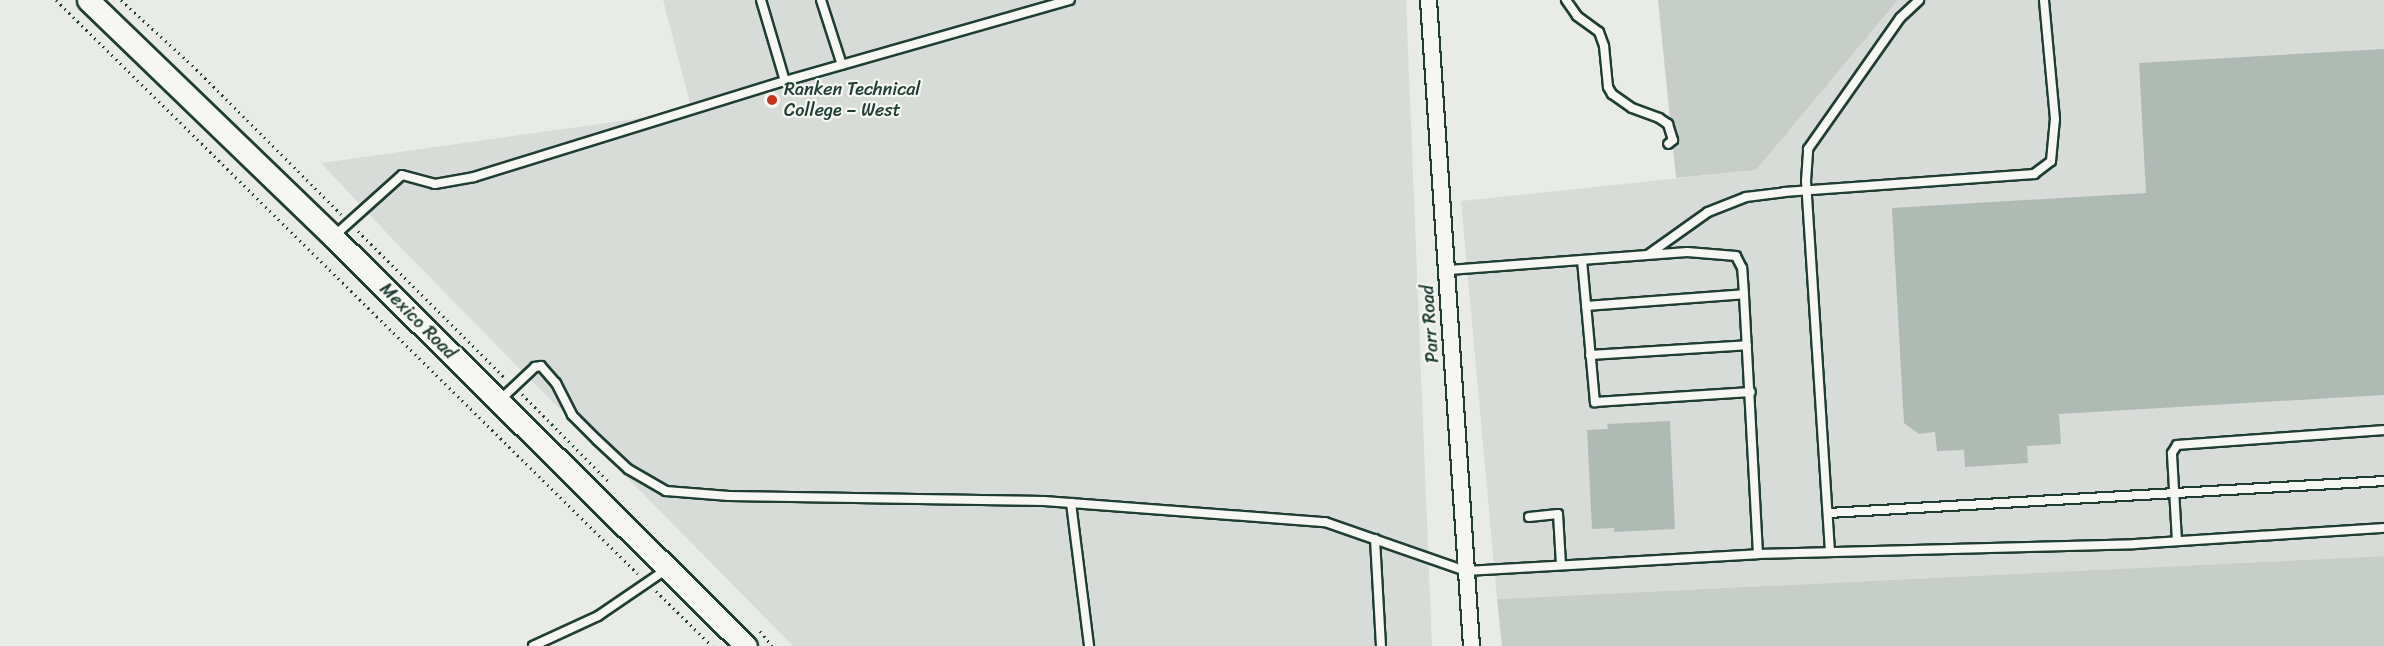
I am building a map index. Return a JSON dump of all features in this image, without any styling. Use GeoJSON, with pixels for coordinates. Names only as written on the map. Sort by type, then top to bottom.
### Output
{"type":"FeatureCollection","features":[{"type":"Feature","properties":{"kind":"street","name":"Mexico Road"},"geometry":{"type":"LineString","coordinates":[[88,0],[333,237],[507,394],[669,568],[751,637]]}},
{"type":"Feature","properties":{"kind":"street","name":"Parr Road"},"geometry":{"type":"LineString","coordinates":[[1428,0],[1471,646]]}},
{"type":"Feature","properties":{"kind":"lane"},"geometry":{"type":"LineString","coordinates":[[761,0],[785,81]]}},
{"type":"Feature","properties":{"kind":"lane"},"geometry":{"type":"LineString","coordinates":[[821,0],[842,65]]}},
{"type":"Feature","properties":{"kind":"lane"},"geometry":{"type":"LineString","coordinates":[[333,237],[402,175],[435,184],[474,177],[785,81],[1070,0]]}},
{"type":"Feature","properties":{"kind":"lane"},"geometry":{"type":"LineString","coordinates":[[1566,0],[1577,16],[1599,32],[1604,46],[1608,87],[1612,94],[1632,108],[1659,118],[1668,124],[1672,140],[1668,144]]}},
{"type":"Feature","properties":{"kind":"lane"},"geometry":{"type":"LineString","coordinates":[[1830,552],[1807,190],[1808,148],[1900,18],[1919,0]]}},
{"type":"Feature","properties":{"kind":"lane"},"geometry":{"type":"LineString","coordinates":[[1648,255],[1708,212],[1746,197],[1807,190],[2034,174],[2052,161],[2055,119],[2044,0]]}},
{"type":"Feature","properties":{"kind":"lane"},"geometry":{"type":"LineString","coordinates":[[1446,270],[1687,252],[1736,256],[1742,268],[1744,294],[1758,554]]}},
{"type":"Feature","properties":{"kind":"lane"},"geometry":{"type":"LineString","coordinates":[[1582,260],[1595,402],[1751,393]]}},
{"type":"Feature","properties":{"kind":"lane"},"geometry":{"type":"LineString","coordinates":[[1586,306],[1744,294]]}},
{"type":"Feature","properties":{"kind":"lane"},"geometry":{"type":"LineString","coordinates":[[1590,355],[1747,345]]}},
{"type":"Feature","properties":{"kind":"lane"},"geometry":{"type":"LineString","coordinates":[[507,394],[535,367],[546,370],[572,415],[628,469],[666,491],[729,496],[1071,503],[1325,522],[1466,571],[1758,554],[2178,541],[2384,528]]}},
{"type":"Feature","properties":{"kind":"lane"},"geometry":{"type":"LineString","coordinates":[[2178,541],[2172,453],[2177,445],[2384,430]]}},
{"type":"Feature","properties":{"kind":"lane"},"geometry":{"type":"LineString","coordinates":[[1828,513],[2384,481]]}},
{"type":"Feature","properties":{"kind":"lane"},"geometry":{"type":"LineString","coordinates":[[1071,503],[1089,646]]}},
{"type":"Feature","properties":{"kind":"lane"},"geometry":{"type":"LineString","coordinates":[[1529,517],[1558,514],[1561,565]]}},
{"type":"Feature","properties":{"kind":"lane"},"geometry":{"type":"LineString","coordinates":[[1375,539],[1381,646]]}},
{"type":"Feature","properties":{"kind":"lane"},"geometry":{"type":"LineString","coordinates":[[533,646],[598,616],[669,568]]}},
{"type":"Feature","properties":{"kind":"path"},"geometry":{"type":"LineString","coordinates":[[56,0],[712,646]]}},
{"type":"Feature","properties":{"kind":"path"},"geometry":{"type":"LineString","coordinates":[[121,0],[192,65],[349,222],[507,394],[614,487]]}},
{"type":"Feature","properties":{"kind":"path"},"geometry":{"type":"LineString","coordinates":[[751,637],[772,646]]}},
{"type":"Feature","properties":{"kind":"shaded area"},"geometry":{"type":"Polygon","coordinates":[[[663,0],[1406,0],[1432,646],[793,646],[402,249],[321,163],[692,111],[663,0]]]}},
{"type":"Feature","properties":{"kind":"shaded area"},"geometry":{"type":"Polygon","coordinates":[[[1658,0],[1898,0],[1756,170],[1676,178],[1658,0]]]}},
{"type":"Feature","properties":{"kind":"shaded area"},"geometry":{"type":"Polygon","coordinates":[[[1898,0],[2384,0],[2384,556],[1497,599],[1461,201],[1756,170],[1898,0]]]}},
{"type":"Feature","properties":{"kind":"shaded area"},"geometry":{"type":"Polygon","coordinates":[[[2384,556],[2384,646],[1502,646],[1497,599],[2384,556]]]}},
{"type":"Feature","properties":{"kind":"building"},"geometry":{"type":"Polygon","coordinates":[[[2384,49],[2384,395],[2059,414],[2061,444],[2027,446],[2028,463],[1965,467],[1964,450],[1937,451],[1935,432],[1919,434],[1904,423],[1892,208],[2146,193],[2139,63],[2384,49]]]}},
{"type":"Feature","properties":{"kind":"building"},"geometry":{"type":"Polygon","coordinates":[[[1670,421],[1675,529],[1614,532],[1614,528],[1592,529],[1587,430],[1608,429],[1607,424],[1670,421]]]}},
{"type":"Feature","properties":{"kind":"place","name":"Ranken Technical College – West"},"geometry":{"type":"Point","coordinates":[772,100]}}]}
